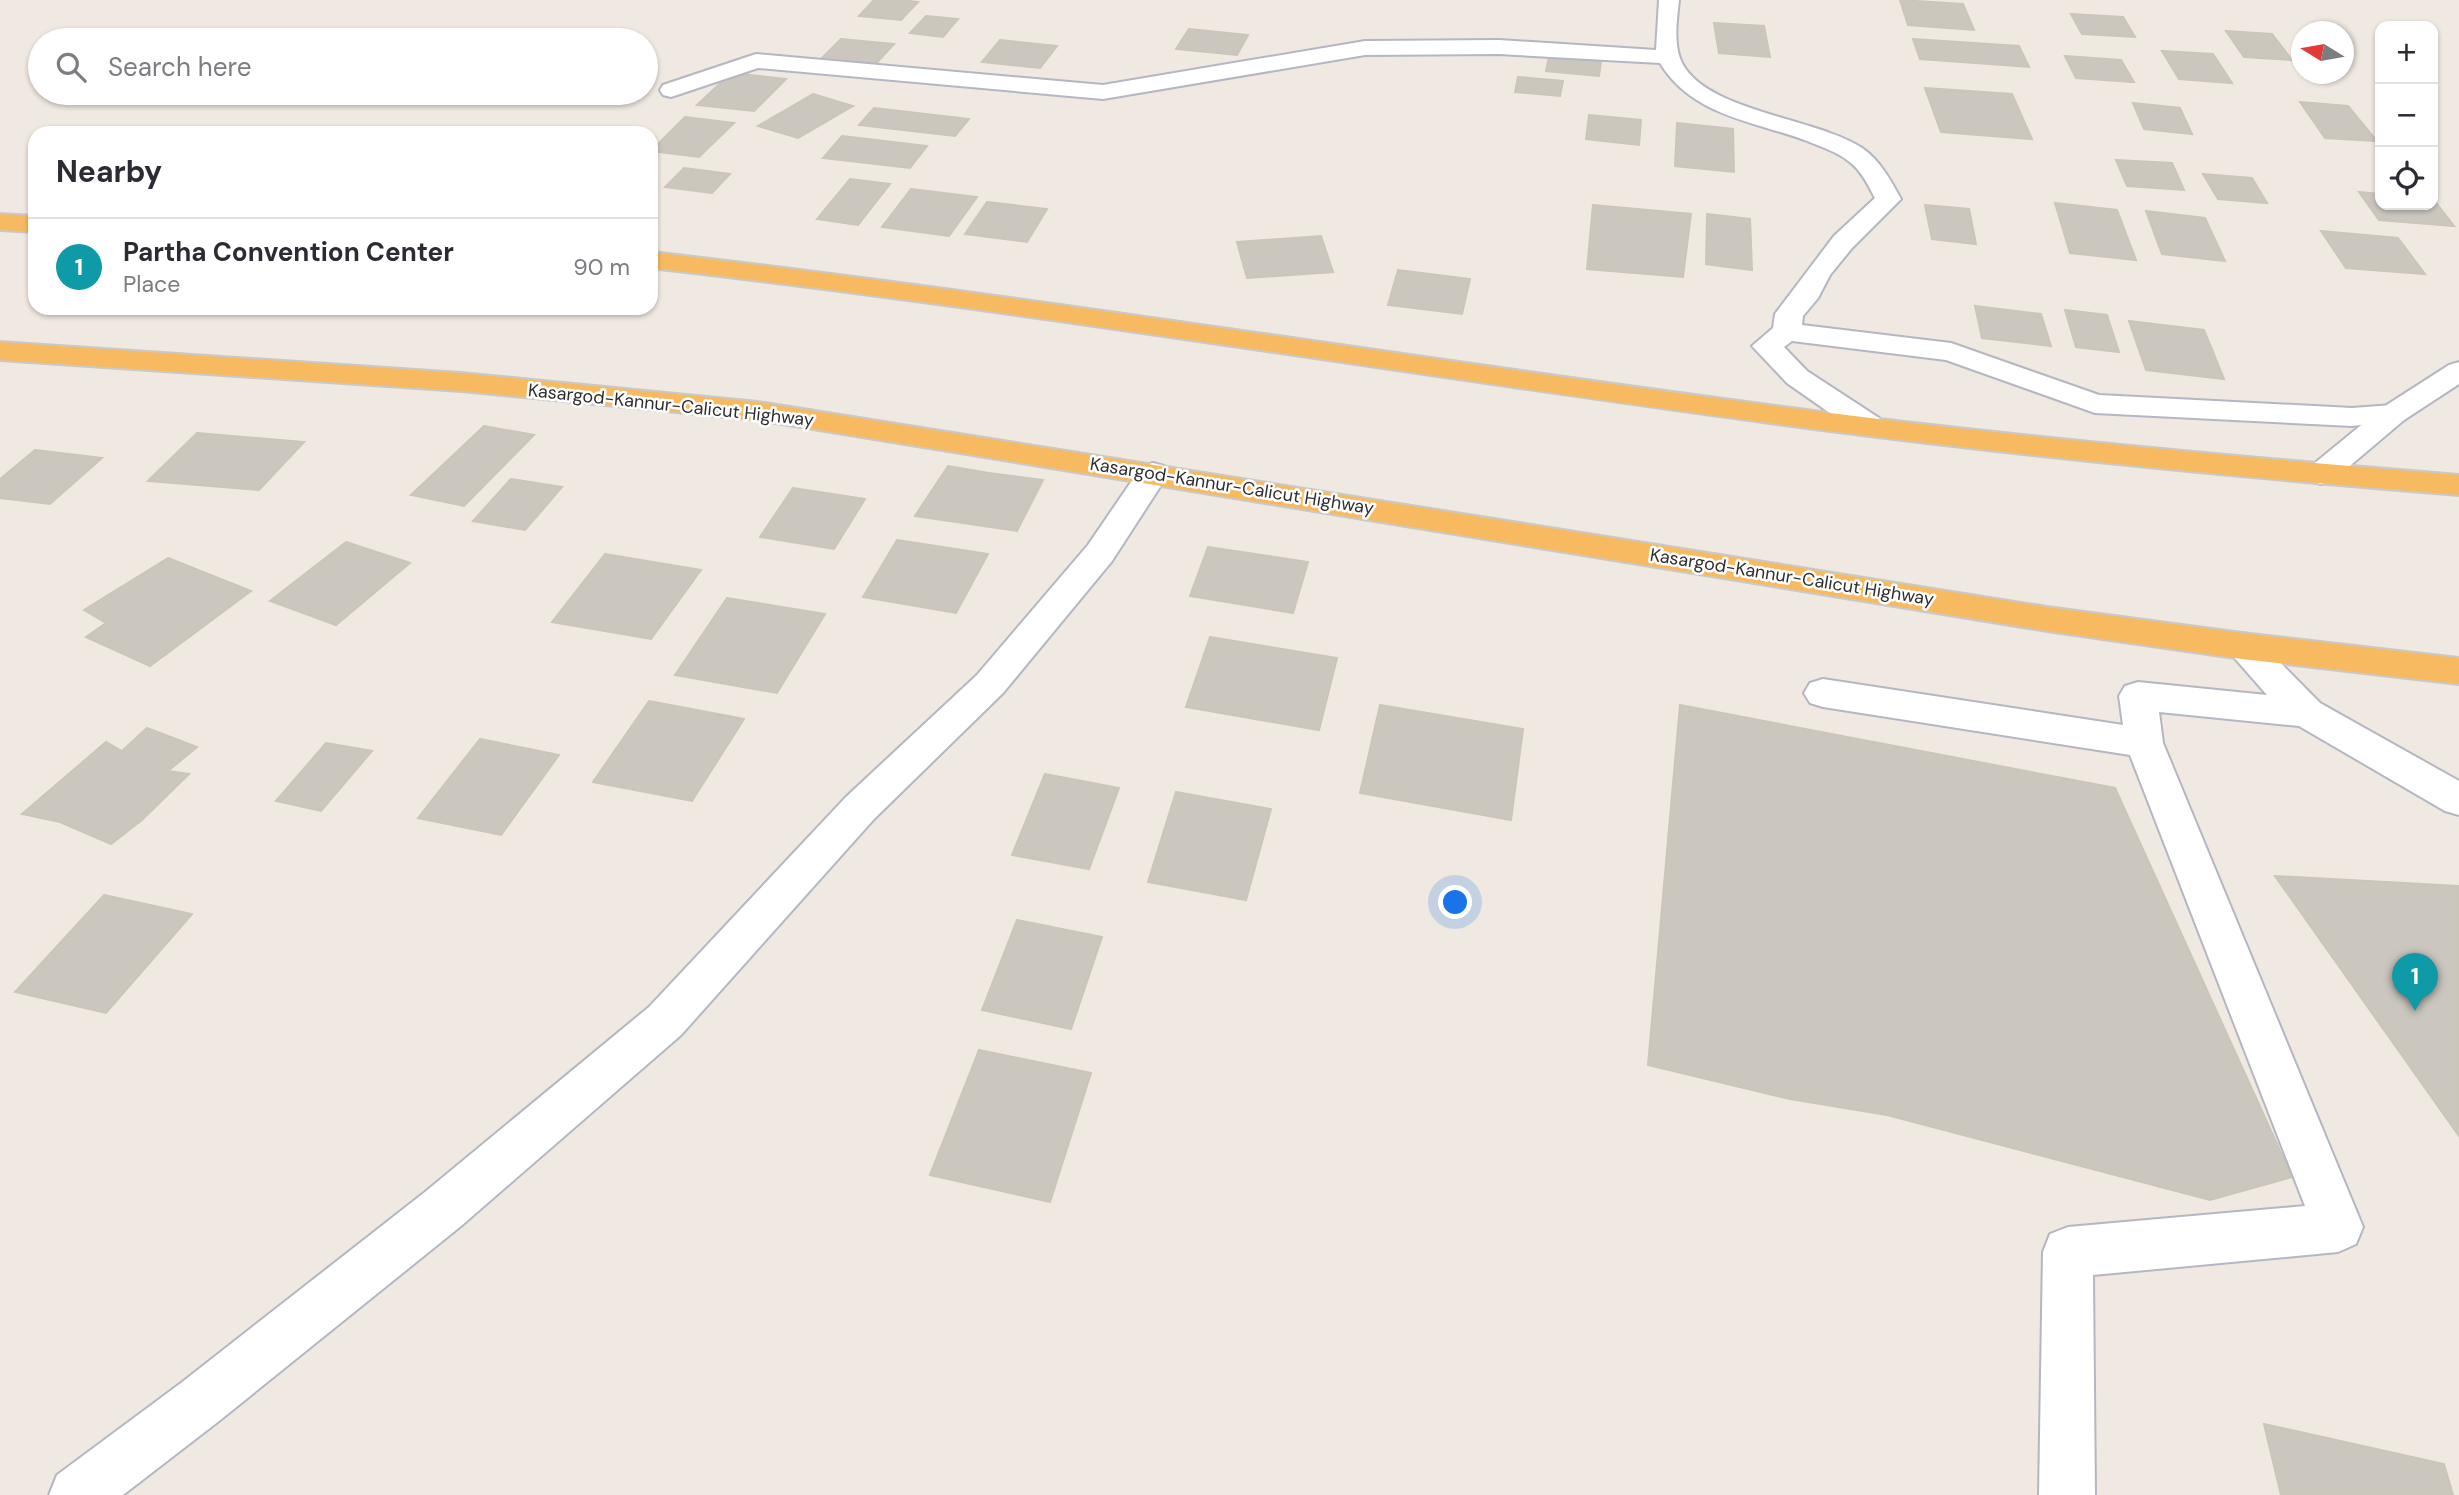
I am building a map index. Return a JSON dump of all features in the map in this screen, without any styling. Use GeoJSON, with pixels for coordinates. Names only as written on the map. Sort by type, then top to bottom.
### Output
{"type":"FeatureCollection","features":[{"type":"Feature","properties":{"kind":"highway"},"geometry":{"type":"LineString","coordinates":[[0,222],[28,224]]}},
{"type":"Feature","properties":{"kind":"highway"},"geometry":{"type":"LineString","coordinates":[[658,261],[827,279],[1064,310],[1729,408],[2171,462],[2459,485]]}},
{"type":"Feature","properties":{"kind":"highway","name":"Kasargod-Kannur-Calicut Highway"},"geometry":{"type":"LineString","coordinates":[[0,351],[461,382],[758,411],[2047,619],[2242,646],[2459,671]]}},
{"type":"Feature","properties":{"kind":"street"},"geometry":{"type":"LineString","coordinates":[[1669,0],[1666,17],[1670,64],[1687,86],[1770,123],[1821,137],[1853,153],[1876,175],[1888,199],[1843,242],[1818,273],[1804,298],[1790,314],[1787,332]]}},
{"type":"Feature","properties":{"kind":"street"},"geometry":{"type":"LineString","coordinates":[[671,90],[755,61],[1103,92],[1365,48],[1499,47],[1669,57]]}},
{"type":"Feature","properties":{"kind":"street"},"geometry":{"type":"LineString","coordinates":[[1868,425],[1797,377],[1766,346],[1787,332],[1951,352],[2095,404],[2352,417],[2393,414]]}},
{"type":"Feature","properties":{"kind":"street"},"geometry":{"type":"LineString","coordinates":[[2321,474],[2393,414],[2459,371]]}},
{"type":"Feature","properties":{"kind":"street"},"geometry":{"type":"LineString","coordinates":[[77,1495],[211,1393],[443,1209],[665,1021],[860,807],[990,684],[1100,553],[1153,473]]}},
{"type":"Feature","properties":{"kind":"street"},"geometry":{"type":"LineString","coordinates":[[2242,646],[2307,713],[2459,800]]}},
{"type":"Feature","properties":{"kind":"street"},"geometry":{"type":"LineString","coordinates":[[1823,693],[2144,743]]}},
{"type":"Feature","properties":{"kind":"street"},"geometry":{"type":"LineString","coordinates":[[2067,1495],[2068,1252],[2338,1227],[2144,743],[2138,696],[2307,713]]}},
{"type":"Feature","properties":{"kind":"building"},"geometry":{"type":"Polygon","coordinates":[[[874,0],[918,2],[901,20],[859,16],[874,0]]]}},
{"type":"Feature","properties":{"kind":"building"},"geometry":{"type":"Polygon","coordinates":[[[1900,0],[1963,4],[1974,30],[1908,25],[1900,0]]]}},
{"type":"Feature","properties":{"kind":"building"},"geometry":{"type":"Polygon","coordinates":[[[2071,14],[2123,17],[2135,37],[2082,34],[2071,14]]]}},
{"type":"Feature","properties":{"kind":"building"},"geometry":{"type":"Polygon","coordinates":[[[926,16],[958,19],[943,37],[910,33],[926,16]]]}},
{"type":"Feature","properties":{"kind":"building"},"geometry":{"type":"Polygon","coordinates":[[[1714,23],[1764,26],[1770,57],[1719,53],[1714,23]]]}},
{"type":"Feature","properties":{"kind":"building"},"geometry":{"type":"Polygon","coordinates":[[[1189,29],[1248,35],[1237,55],[1176,49],[1189,29]]]}},
{"type":"Feature","properties":{"kind":"building"},"geometry":{"type":"Polygon","coordinates":[[[2226,31],[2272,34],[2291,60],[2244,57],[2226,31]]]}},
{"type":"Feature","properties":{"kind":"building"},"geometry":{"type":"Polygon","coordinates":[[[841,39],[894,44],[873,67],[819,61],[841,39]]]}},
{"type":"Feature","properties":{"kind":"building"},"geometry":{"type":"Polygon","coordinates":[[[1913,39],[2019,46],[2029,67],[1920,59],[1913,39]]]}},
{"type":"Feature","properties":{"kind":"building"},"geometry":{"type":"Polygon","coordinates":[[[1000,40],[1057,46],[1040,68],[982,62],[1000,40]]]}},
{"type":"Feature","properties":{"kind":"building"},"geometry":{"type":"Polygon","coordinates":[[[2162,51],[2213,54],[2232,83],[2179,79],[2162,51]]]}},
{"type":"Feature","properties":{"kind":"building"},"geometry":{"type":"Polygon","coordinates":[[[1549,56],[1601,61],[1599,76],[1546,71],[1549,56]]]}},
{"type":"Feature","properties":{"kind":"building"},"geometry":{"type":"Polygon","coordinates":[[[2065,56],[2121,60],[2134,82],[2076,78],[2065,56]]]}},
{"type":"Feature","properties":{"kind":"building"},"geometry":{"type":"Polygon","coordinates":[[[731,73],[786,79],[754,111],[697,105],[731,73]]]}},
{"type":"Feature","properties":{"kind":"building"},"geometry":{"type":"Polygon","coordinates":[[[1518,77],[1563,81],[1560,96],[1515,92],[1518,77]]]}},
{"type":"Feature","properties":{"kind":"building"},"geometry":{"type":"Polygon","coordinates":[[[1925,88],[2012,94],[2032,139],[1941,132],[1925,88]]]}},
{"type":"Feature","properties":{"kind":"building"},"geometry":{"type":"Polygon","coordinates":[[[813,94],[853,106],[798,138],[758,126],[813,94]]]}},
{"type":"Feature","properties":{"kind":"building"},"geometry":{"type":"Polygon","coordinates":[[[2300,102],[2348,106],[2375,141],[2325,138],[2300,102]]]}},
{"type":"Feature","properties":{"kind":"building"},"geometry":{"type":"Polygon","coordinates":[[[2133,103],[2180,108],[2192,134],[2144,129],[2133,103]]]}},
{"type":"Feature","properties":{"kind":"building"},"geometry":{"type":"Polygon","coordinates":[[[874,108],[969,119],[955,136],[859,125],[874,108]]]}},
{"type":"Feature","properties":{"kind":"building"},"geometry":{"type":"Polygon","coordinates":[[[1589,115],[1641,120],[1639,145],[1586,139],[1589,115]]]}},
{"type":"Feature","properties":{"kind":"building"},"geometry":{"type":"Polygon","coordinates":[[[685,117],[734,123],[699,157],[658,152],[658,144],[685,117]]]}},
{"type":"Feature","properties":{"kind":"building"},"geometry":{"type":"Polygon","coordinates":[[[1677,123],[1733,129],[1734,172],[1675,166],[1677,123]]]}},
{"type":"Feature","properties":{"kind":"building"},"geometry":{"type":"Polygon","coordinates":[[[842,136],[927,146],[910,168],[823,158],[842,136]]]}},
{"type":"Feature","properties":{"kind":"building"},"geometry":{"type":"Polygon","coordinates":[[[2116,160],[2172,163],[2184,190],[2127,186],[2116,160]]]}},
{"type":"Feature","properties":{"kind":"building"},"geometry":{"type":"Polygon","coordinates":[[[684,168],[730,174],[712,193],[665,187],[684,168]]]}},
{"type":"Feature","properties":{"kind":"building"},"geometry":{"type":"Polygon","coordinates":[[[2203,174],[2252,178],[2267,203],[2218,199],[2203,174]]]}},
{"type":"Feature","properties":{"kind":"building"},"geometry":{"type":"Polygon","coordinates":[[[850,179],[890,184],[858,225],[817,219],[850,179]]]}},
{"type":"Feature","properties":{"kind":"building"},"geometry":{"type":"Polygon","coordinates":[[[911,189],[977,197],[949,236],[882,227],[911,189]]]}},
{"type":"Feature","properties":{"kind":"building"},"geometry":{"type":"Polygon","coordinates":[[[2359,192],[2375,194],[2375,210],[2438,210],[2438,205],[2454,226],[2379,220],[2359,192]]]}},
{"type":"Feature","properties":{"kind":"building"},"geometry":{"type":"Polygon","coordinates":[[[987,202],[1047,209],[1027,242],[965,234],[987,202]]]}},
{"type":"Feature","properties":{"kind":"building"},"geometry":{"type":"Polygon","coordinates":[[[2055,203],[2117,210],[2136,260],[2070,253],[2055,203]]]}},
{"type":"Feature","properties":{"kind":"building"},"geometry":{"type":"Polygon","coordinates":[[[1593,205],[1691,214],[1683,277],[1587,269],[1593,205]]]}},
{"type":"Feature","properties":{"kind":"building"},"geometry":{"type":"Polygon","coordinates":[[[1925,205],[1969,209],[1976,244],[1932,239],[1925,205]]]}},
{"type":"Feature","properties":{"kind":"building"},"geometry":{"type":"Polygon","coordinates":[[[2146,211],[2205,218],[2225,261],[2162,254],[2146,211]]]}},
{"type":"Feature","properties":{"kind":"building"},"geometry":{"type":"Polygon","coordinates":[[[1707,214],[1750,219],[1752,270],[1706,264],[1707,214]]]}},
{"type":"Feature","properties":{"kind":"building"},"geometry":{"type":"Polygon","coordinates":[[[2321,231],[2398,238],[2425,274],[2346,268],[2321,231]]]}},
{"type":"Feature","properties":{"kind":"building"},"geometry":{"type":"Polygon","coordinates":[[[1321,236],[1333,272],[1247,278],[1237,242],[1321,236]]]}},
{"type":"Feature","properties":{"kind":"building"},"geometry":{"type":"Polygon","coordinates":[[[1398,270],[1470,279],[1462,314],[1388,305],[1398,270]]]}},
{"type":"Feature","properties":{"kind":"building"},"geometry":{"type":"Polygon","coordinates":[[[1975,306],[2041,314],[2051,346],[1982,338],[1975,306]]]}},
{"type":"Feature","properties":{"kind":"building"},"geometry":{"type":"Polygon","coordinates":[[[2065,310],[2107,315],[2119,352],[2076,347],[2065,310]]]}},
{"type":"Feature","properties":{"kind":"building"},"geometry":{"type":"Polygon","coordinates":[[[2129,321],[2204,330],[2224,379],[2146,370],[2129,321]]]}},
{"type":"Feature","properties":{"kind":"building"},"geometry":{"type":"Polygon","coordinates":[[[484,426],[534,435],[464,506],[411,495],[484,426]]]}},
{"type":"Feature","properties":{"kind":"building"},"geometry":{"type":"Polygon","coordinates":[[[197,433],[304,442],[259,490],[148,481],[197,433]]]}},
{"type":"Feature","properties":{"kind":"building"},"geometry":{"type":"Polygon","coordinates":[[[35,450],[102,458],[50,504],[0,498],[0,479],[35,450]]]}},
{"type":"Feature","properties":{"kind":"building"},"geometry":{"type":"Polygon","coordinates":[[[948,466],[1043,480],[1017,531],[915,516],[948,466]]]}},
{"type":"Feature","properties":{"kind":"building"},"geometry":{"type":"Polygon","coordinates":[[[511,479],[562,487],[525,530],[473,521],[511,479]]]}},
{"type":"Feature","properties":{"kind":"building"},"geometry":{"type":"Polygon","coordinates":[[[793,488],[865,499],[834,549],[760,537],[793,488]]]}},
{"type":"Feature","properties":{"kind":"building"},"geometry":{"type":"Polygon","coordinates":[[[897,540],[988,554],[956,613],[863,597],[897,540]]]}},
{"type":"Feature","properties":{"kind":"building"},"geometry":{"type":"Polygon","coordinates":[[[346,542],[410,563],[336,625],[270,601],[346,542]]]}},
{"type":"Feature","properties":{"kind":"building"},"geometry":{"type":"Polygon","coordinates":[[[1208,547],[1308,562],[1293,613],[1190,596],[1208,547]]]}},
{"type":"Feature","properties":{"kind":"building"},"geometry":{"type":"Polygon","coordinates":[[[605,554],[701,570],[651,639],[552,622],[605,554]]]}},
{"type":"Feature","properties":{"kind":"building"},"geometry":{"type":"Polygon","coordinates":[[[168,558],[251,591],[150,666],[86,637],[106,623],[84,610],[168,558]]]}},
{"type":"Feature","properties":{"kind":"building"},"geometry":{"type":"Polygon","coordinates":[[[727,598],[825,614],[777,693],[675,675],[727,598]]]}},
{"type":"Feature","properties":{"kind":"building"},"geometry":{"type":"Polygon","coordinates":[[[1210,637],[1337,658],[1319,730],[1186,707],[1210,637]]]}},
{"type":"Feature","properties":{"kind":"building"},"geometry":{"type":"Polygon","coordinates":[[[649,701],[744,719],[692,801],[593,782],[649,701]]]}},
{"type":"Feature","properties":{"kind":"building"},"geometry":{"type":"Polygon","coordinates":[[[1380,705],[1523,729],[1511,820],[1360,793],[1380,705]]]}},
{"type":"Feature","properties":{"kind":"building"},"geometry":{"type":"Polygon","coordinates":[[[1680,705],[2115,788],[2292,1177],[2210,1200],[1887,1115],[1790,1099],[1648,1065],[1680,705]]]}},
{"type":"Feature","properties":{"kind":"building"},"geometry":{"type":"Polygon","coordinates":[[[147,728],[197,747],[168,771],[189,774],[142,820],[111,844],[60,822],[22,814],[106,742],[122,751],[147,728]]]}},
{"type":"Feature","properties":{"kind":"building"},"geometry":{"type":"Polygon","coordinates":[[[480,739],[559,755],[501,835],[418,818],[480,739]]]}},
{"type":"Feature","properties":{"kind":"building"},"geometry":{"type":"Polygon","coordinates":[[[326,743],[372,751],[321,811],[276,801],[326,743]]]}},
{"type":"Feature","properties":{"kind":"building"},"geometry":{"type":"Polygon","coordinates":[[[1045,774],[1119,788],[1089,869],[1012,855],[1045,774]]]}},
{"type":"Feature","properties":{"kind":"building"},"geometry":{"type":"Polygon","coordinates":[[[1176,792],[1271,809],[1246,900],[1148,882],[1176,792]]]}},
{"type":"Feature","properties":{"kind":"building"},"geometry":{"type":"Polygon","coordinates":[[[2275,876],[2459,886],[2459,1136],[2275,876]]]}},
{"type":"Feature","properties":{"kind":"building"},"geometry":{"type":"Polygon","coordinates":[[[104,895],[192,914],[106,1013],[15,992],[104,895]]]}},
{"type":"Feature","properties":{"kind":"building"},"geometry":{"type":"Polygon","coordinates":[[[1017,920],[1102,937],[1071,1029],[982,1010],[1017,920]]]}},
{"type":"Feature","properties":{"kind":"building"},"geometry":{"type":"Polygon","coordinates":[[[979,1050],[1091,1073],[1050,1202],[930,1175],[979,1050]]]}},
{"type":"Feature","properties":{"kind":"building"},"geometry":{"type":"Polygon","coordinates":[[[2264,1424],[2444,1464],[2453,1495],[2281,1495],[2264,1424]]]}},
{"type":"Feature","properties":{"kind":"place","name":"Partha Convention Center"},"geometry":{"type":"Point","coordinates":[2415,1011]}}]}
